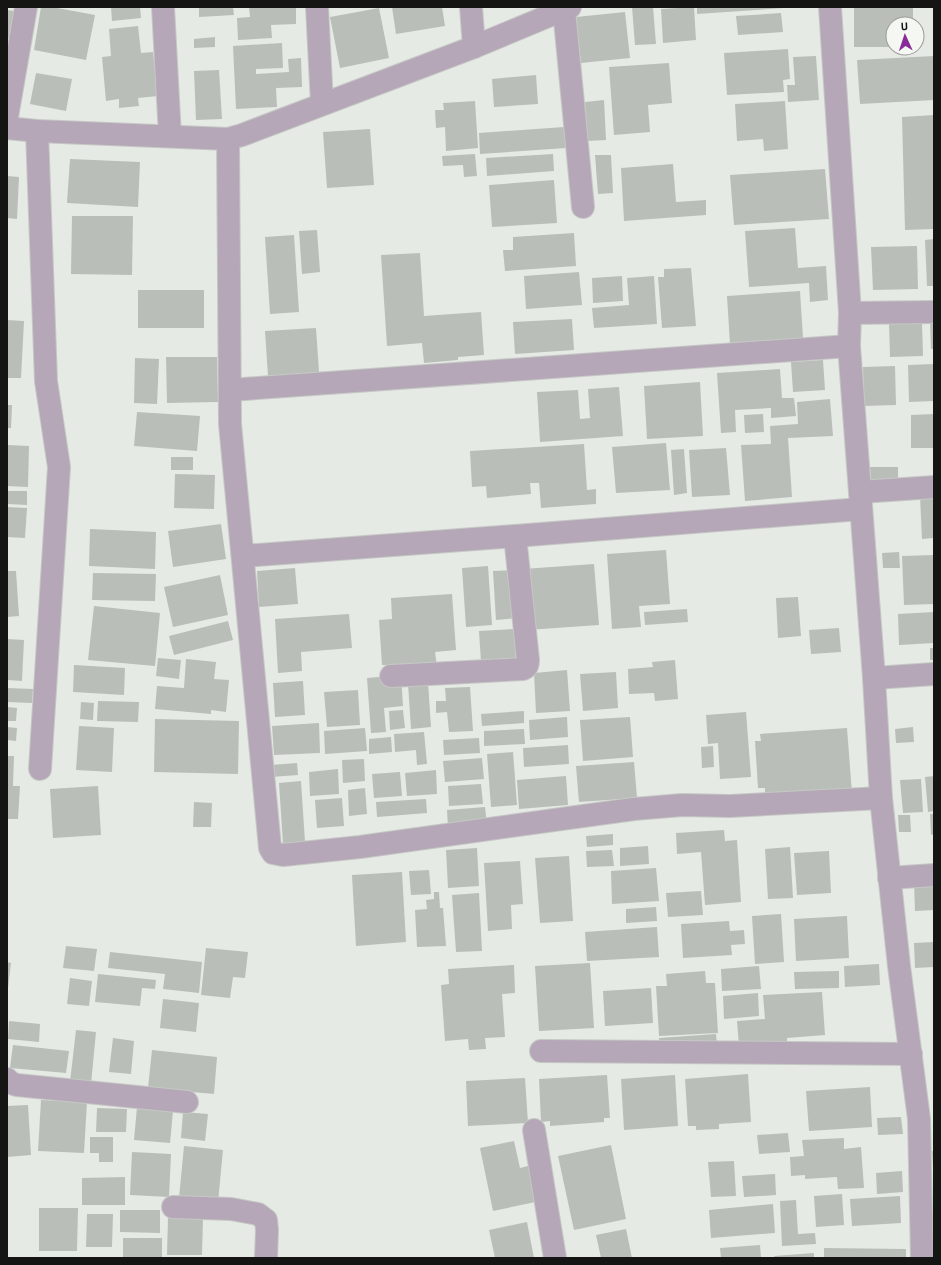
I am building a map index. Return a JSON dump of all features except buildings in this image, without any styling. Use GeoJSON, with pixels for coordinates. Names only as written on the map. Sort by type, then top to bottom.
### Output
{"type":"FeatureCollection","features":[{"type":"Feature","properties":{"kind":"street"},"geometry":{"type":"LineString","coordinates":[[7,117],[26,7]]}},
{"type":"Feature","properties":{"kind":"street"},"geometry":{"type":"LineString","coordinates":[[163,7],[170,136]]}},
{"type":"Feature","properties":{"kind":"street"},"geometry":{"type":"LineString","coordinates":[[317,7],[322,104]]}},
{"type":"Feature","properties":{"kind":"street"},"geometry":{"type":"LineString","coordinates":[[471,7],[474,47]]}},
{"type":"Feature","properties":{"kind":"street"},"geometry":{"type":"LineString","coordinates":[[830,7],[850,313],[849,346],[874,678],[881,798],[889,878],[919,1119],[922,1258]]}},
{"type":"Feature","properties":{"kind":"street"},"geometry":{"type":"LineString","coordinates":[[7,128],[37,131],[228,139],[474,47],[567,8],[583,207]]}},
{"type":"Feature","properties":{"kind":"street"},"geometry":{"type":"LineString","coordinates":[[37,131],[46,381],[59,467],[40,769]]}},
{"type":"Feature","properties":{"kind":"street"},"geometry":{"type":"LineString","coordinates":[[228,139],[230,424],[270,848],[274,853],[283,855],[360,847],[634,809],[682,805],[730,806],[881,798]]}},
{"type":"Feature","properties":{"kind":"street"},"geometry":{"type":"LineString","coordinates":[[850,313],[934,312]]}},
{"type":"Feature","properties":{"kind":"street"},"geometry":{"type":"LineString","coordinates":[[230,390],[849,346]]}},
{"type":"Feature","properties":{"kind":"street"},"geometry":{"type":"LineString","coordinates":[[243,556],[515,536],[860,501],[934,487]]}},
{"type":"Feature","properties":{"kind":"street"},"geometry":{"type":"LineString","coordinates":[[391,676],[526,668],[528,665],[528,660],[515,536]]}},
{"type":"Feature","properties":{"kind":"street"},"geometry":{"type":"LineString","coordinates":[[874,678],[934,674]]}},
{"type":"Feature","properties":{"kind":"street"},"geometry":{"type":"LineString","coordinates":[[889,878],[934,875]]}},
{"type":"Feature","properties":{"kind":"street"},"geometry":{"type":"LineString","coordinates":[[541,1051],[911,1054]]}},
{"type":"Feature","properties":{"kind":"street"},"geometry":{"type":"LineString","coordinates":[[7,1079],[11,1084],[17,1085],[187,1102]]}},
{"type":"Feature","properties":{"kind":"street"},"geometry":{"type":"LineString","coordinates":[[534,1130],[555,1258]]}},
{"type":"Feature","properties":{"kind":"street"},"geometry":{"type":"LineString","coordinates":[[173,1207],[231,1209],[258,1214],[266,1220],[266,1258]]}}]}
